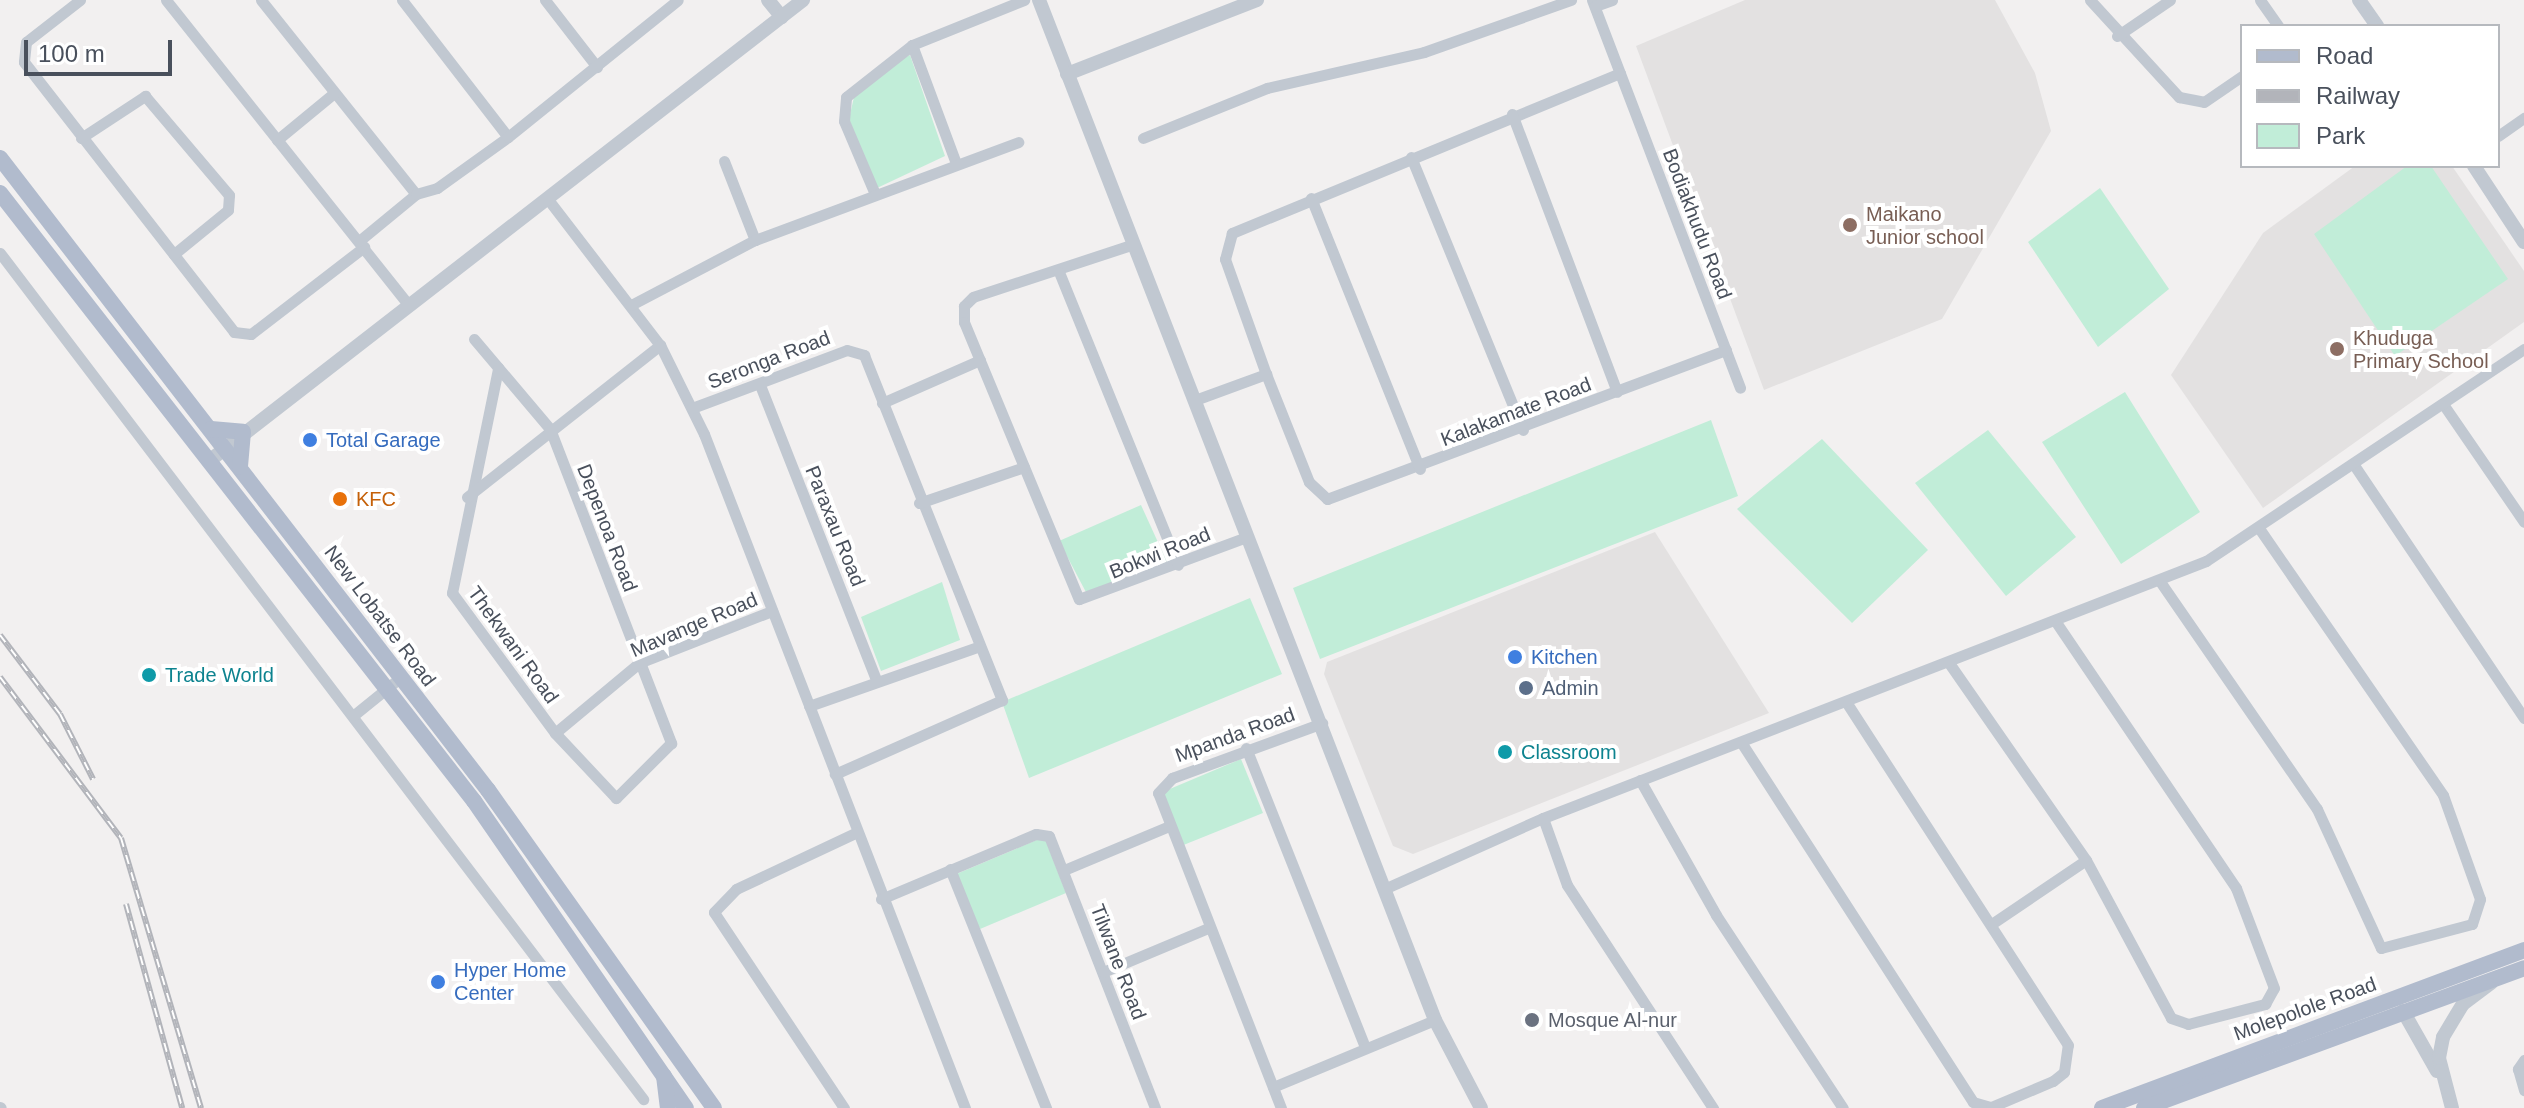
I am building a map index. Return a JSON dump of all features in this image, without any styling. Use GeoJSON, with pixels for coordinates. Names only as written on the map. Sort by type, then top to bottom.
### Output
{"type":"FeatureCollection","features":[{"type":"Feature","properties":{"kind":"main road","name":"New Lobatse Road"},"geometry":{"type":"LineString","coordinates":[[0,158],[401,677],[714,1108]]}},
{"type":"Feature","properties":{"kind":"main road"},"geometry":{"type":"LineString","coordinates":[[0,193],[386,689],[663,1071],[686,1108]]}},
{"type":"Feature","properties":{"kind":"main road"},"geometry":{"type":"LineString","coordinates":[[211,429],[243,432],[240,467]]}},
{"type":"Feature","properties":{"kind":"main road"},"geometry":{"type":"LineString","coordinates":[[300,577],[315,564]]}},
{"type":"Feature","properties":{"kind":"main road","name":"Molepolole Road"},"geometry":{"type":"LineString","coordinates":[[2102,1108],[2524,950]]}},
{"type":"Feature","properties":{"kind":"main road","name":"Molepolole Road"},"geometry":{"type":"LineString","coordinates":[[2144,1108],[2524,968]]}},
{"type":"Feature","properties":{"kind":"main road"},"geometry":{"type":"LineString","coordinates":[[663,1071],[668,1108]]}},
{"type":"Feature","properties":{"kind":"street"},"geometry":{"type":"LineString","coordinates":[[80,0],[26,42],[22,56],[81,138],[234,332],[246,336],[361,244],[416,194],[437,188],[508,137],[678,0]]}},
{"type":"Feature","properties":{"kind":"street"},"geometry":{"type":"LineString","coordinates":[[166,0],[409,305]]}},
{"type":"Feature","properties":{"kind":"street"},"geometry":{"type":"LineString","coordinates":[[261,0],[416,194]]}},
{"type":"Feature","properties":{"kind":"street"},"geometry":{"type":"LineString","coordinates":[[402,0],[508,137]]}},
{"type":"Feature","properties":{"kind":"street"},"geometry":{"type":"LineString","coordinates":[[545,0],[597,67]]}},
{"type":"Feature","properties":{"kind":"street"},"geometry":{"type":"LineString","coordinates":[[768,0],[782,17]]}},
{"type":"Feature","properties":{"kind":"street"},"geometry":{"type":"LineString","coordinates":[[209,461],[803,0]]}},
{"type":"Feature","properties":{"kind":"street"},"geometry":{"type":"LineString","coordinates":[[875,194],[842,107],[874,69],[912,45],[1024,0]]}},
{"type":"Feature","properties":{"kind":"street"},"geometry":{"type":"LineString","coordinates":[[1039,0],[1435,1020],[1481,1108]]}},
{"type":"Feature","properties":{"kind":"street"},"geometry":{"type":"LineString","coordinates":[[1067,74],[1257,0]]}},
{"type":"Feature","properties":{"kind":"street"},"geometry":{"type":"LineString","coordinates":[[1143,138],[1267,88],[1424,52],[1571,0]]}},
{"type":"Feature","properties":{"kind":"street"},"geometry":{"type":"LineString","coordinates":[[1593,3],[1612,0]]}},
{"type":"Feature","properties":{"kind":"street"},"geometry":{"type":"LineString","coordinates":[[2090,0],[2117,36],[2187,101],[2204,102],[2240,77]]}},
{"type":"Feature","properties":{"kind":"street"},"geometry":{"type":"LineString","coordinates":[[2117,36],[2170,0]]}},
{"type":"Feature","properties":{"kind":"street"},"geometry":{"type":"LineString","coordinates":[[2260,0],[2277,24]]}},
{"type":"Feature","properties":{"kind":"street"},"geometry":{"type":"LineString","coordinates":[[2359,0],[2376,24]]}},
{"type":"Feature","properties":{"kind":"street","name":"Bodiakhudu Road"},"geometry":{"type":"LineString","coordinates":[[1593,3],[1740,388]]}},
{"type":"Feature","properties":{"kind":"street"},"geometry":{"type":"LineString","coordinates":[[912,45],[956,163]]}},
{"type":"Feature","properties":{"kind":"street"},"geometry":{"type":"LineString","coordinates":[[1195,400],[1266,374],[1224,241],[1311,198],[1512,114],[1620,73]]}},
{"type":"Feature","properties":{"kind":"street"},"geometry":{"type":"LineString","coordinates":[[277,140],[334,93]]}},
{"type":"Feature","properties":{"kind":"street"},"geometry":{"type":"LineString","coordinates":[[81,138],[145,96],[229,195],[228,210],[174,254]]}},
{"type":"Feature","properties":{"kind":"street"},"geometry":{"type":"LineString","coordinates":[[1512,114],[1617,392]]}},
{"type":"Feature","properties":{"kind":"street"},"geometry":{"type":"LineString","coordinates":[[2500,135],[2524,118]]}},
{"type":"Feature","properties":{"kind":"street"},"geometry":{"type":"LineString","coordinates":[[631,305],[755,240],[1018,142]]}},
{"type":"Feature","properties":{"kind":"street"},"geometry":{"type":"LineString","coordinates":[[1411,157],[1523,430]]}},
{"type":"Feature","properties":{"kind":"street"},"geometry":{"type":"LineString","coordinates":[[724,161],[755,240]]}},
{"type":"Feature","properties":{"kind":"street"},"geometry":{"type":"LineString","coordinates":[[2475,168],[2524,242]]}},
{"type":"Feature","properties":{"kind":"street"},"geometry":{"type":"LineString","coordinates":[[547,198],[660,345],[692,408],[965,1108]]}},
{"type":"Feature","properties":{"kind":"street"},"geometry":{"type":"LineString","coordinates":[[1311,198],[1420,469]]}},
{"type":"Feature","properties":{"kind":"street"},"geometry":{"type":"LineString","coordinates":[[919,503],[1024,467],[964,322],[967,300],[1059,272],[1134,244]]}},
{"type":"Feature","properties":{"kind":"street"},"geometry":{"type":"LineString","coordinates":[[0,253],[643,1099]]}},
{"type":"Feature","properties":{"kind":"street"},"geometry":{"type":"LineString","coordinates":[[1059,272],[1178,565]]}},
{"type":"Feature","properties":{"kind":"street","name":"Depenoa Road"},"geometry":{"type":"LineString","coordinates":[[474,339],[550,429],[670,750]]}},
{"type":"Feature","properties":{"kind":"street"},"geometry":{"type":"LineString","coordinates":[[467,497],[660,345]]}},
{"type":"Feature","properties":{"kind":"street"},"geometry":{"type":"LineString","coordinates":[[1384,889],[1543,818],[2159,580],[2260,530],[2524,349]]}},
{"type":"Feature","properties":{"kind":"street","name":"Kalakamate Road"},"geometry":{"type":"LineString","coordinates":[[1266,374],[1318,494],[1340,498],[1726,350]]}},
{"type":"Feature","properties":{"kind":"street","name":"Seronga Road"},"geometry":{"type":"LineString","coordinates":[[692,408],[860,351],[882,403]]}},
{"type":"Feature","properties":{"kind":"street"},"geometry":{"type":"LineString","coordinates":[[835,774],[999,706],[980,646],[919,503],[882,403],[980,360]]}},
{"type":"Feature","properties":{"kind":"street","name":"Thekwani Road"},"geometry":{"type":"LineString","coordinates":[[498,368],[467,497],[452,593],[555,733],[610,798],[670,750]]}},
{"type":"Feature","properties":{"kind":"street","name":"Paraxau Road"},"geometry":{"type":"LineString","coordinates":[[760,385],[876,680]]}},
{"type":"Feature","properties":{"kind":"street"},"geometry":{"type":"LineString","coordinates":[[2443,404],[2524,522]]}},
{"type":"Feature","properties":{"kind":"street"},"geometry":{"type":"LineString","coordinates":[[2354,465],[2524,718]]}},
{"type":"Feature","properties":{"kind":"street","name":"Bokwi Road"},"geometry":{"type":"LineString","coordinates":[[1024,467],[1074,591],[1087,602],[1247,537]]}},
{"type":"Feature","properties":{"kind":"street"},"geometry":{"type":"LineString","coordinates":[[2159,580],[2317,809],[2381,948],[2472,924],[2480,899],[2443,795],[2260,530]]}},
{"type":"Feature","properties":{"kind":"street","name":"Mavange Road"},"geometry":{"type":"LineString","coordinates":[[555,733],[639,663],[772,611]]}},
{"type":"Feature","properties":{"kind":"street"},"geometry":{"type":"LineString","coordinates":[[1949,663],[2086,860],[2171,1018],[2188,1024],[2271,997],[2254,926],[2236,888],[2055,621]]}},
{"type":"Feature","properties":{"kind":"street"},"geometry":{"type":"LineString","coordinates":[[809,706],[980,646]]}},
{"type":"Feature","properties":{"kind":"street"},"geometry":{"type":"LineString","coordinates":[[354,715],[401,677]]}},
{"type":"Feature","properties":{"kind":"street"},"geometry":{"type":"LineString","coordinates":[[1741,742],[1973,1102],[1991,1107],[2053,1081],[2068,1060],[2068,1045],[1993,923],[1846,702]]}},
{"type":"Feature","properties":{"kind":"street","name":"Mpanda Road"},"geometry":{"type":"LineString","coordinates":[[1169,826],[1158,794],[1163,786],[1246,748],[1322,723]]}},
{"type":"Feature","properties":{"kind":"street"},"geometry":{"type":"LineString","coordinates":[[1246,748],[1365,1047]]}},
{"type":"Feature","properties":{"kind":"street"},"geometry":{"type":"LineString","coordinates":[[1640,780],[1716,915],[1843,1108]]}},
{"type":"Feature","properties":{"kind":"street"},"geometry":{"type":"LineString","coordinates":[[1543,818],[1567,885],[1713,1108]]}},
{"type":"Feature","properties":{"kind":"street"},"geometry":{"type":"LineString","coordinates":[[1064,870],[1169,826],[1206,929],[1281,1108]]}},
{"type":"Feature","properties":{"kind":"street"},"geometry":{"type":"LineString","coordinates":[[844,1108],[714,912],[736,889],[857,832]]}},
{"type":"Feature","properties":{"kind":"street","name":"Tilwane Road"},"geometry":{"type":"LineString","coordinates":[[950,869],[1042,833],[1064,870],[1155,1108]]}},
{"type":"Feature","properties":{"kind":"street"},"geometry":{"type":"LineString","coordinates":[[1993,923],[2086,860]]}},
{"type":"Feature","properties":{"kind":"street"},"geometry":{"type":"LineString","coordinates":[[881,899],[950,869],[1046,1108]]}},
{"type":"Feature","properties":{"kind":"street"},"geometry":{"type":"LineString","coordinates":[[1103,972],[1206,929]]}},
{"type":"Feature","properties":{"kind":"street"},"geometry":{"type":"LineString","coordinates":[[2443,1082],[2447,1027],[2498,978]]}},
{"type":"Feature","properties":{"kind":"street"},"geometry":{"type":"LineString","coordinates":[[2403,1011],[2443,1082],[2452,1108]]}},
{"type":"Feature","properties":{"kind":"street"},"geometry":{"type":"LineString","coordinates":[[1273,1087],[1435,1020]]}},
{"type":"Feature","properties":{"kind":"street"},"geometry":{"type":"LineString","coordinates":[[2524,1060],[2518,1069],[2524,1090]]}},
{"type":"Feature","properties":{"kind":"shaded area","name":"Maikano Junior school"},"geometry":{"type":"Polygon","coordinates":[[[1745,0],[1995,0],[2035,73],[2051,131],[1942,319],[1764,390],[1636,46],[1745,0]]]}},
{"type":"Feature","properties":{"kind":"shaded area","name":"Khuduga Primary School"},"geometry":{"type":"Polygon","coordinates":[[[2352,168],[2453,168],[2524,271],[2524,322],[2263,508],[2171,375],[2263,233],[2352,168]]]}},
{"type":"Feature","properties":{"kind":"shaded area"},"geometry":{"type":"Polygon","coordinates":[[[1655,532],[1769,713],[1413,854],[1393,846],[1324,674],[1327,662],[1655,532]]]}},
{"type":"Feature","properties":{"kind":"green space"},"geometry":{"type":"Polygon","coordinates":[[[910,55],[945,156],[877,188],[849,119],[854,97],[880,69],[910,55]]]}},
{"type":"Feature","properties":{"kind":"green space"},"geometry":{"type":"Polygon","coordinates":[[[2404,168],[2432,168],[2508,279],[2395,356],[2314,234],[2404,168]]]}},
{"type":"Feature","properties":{"kind":"green space"},"geometry":{"type":"Polygon","coordinates":[[[2100,188],[2169,289],[2098,347],[2028,242],[2100,188]]]}},
{"type":"Feature","properties":{"kind":"green space"},"geometry":{"type":"Polygon","coordinates":[[[2125,392],[2200,512],[2121,564],[2042,442],[2125,392]]]}},
{"type":"Feature","properties":{"kind":"green space"},"geometry":{"type":"Polygon","coordinates":[[[1711,420],[1738,496],[1320,659],[1293,588],[1711,420]]]}},
{"type":"Feature","properties":{"kind":"green space"},"geometry":{"type":"Polygon","coordinates":[[[1988,430],[2076,537],[2006,596],[1915,483],[1988,430]]]}},
{"type":"Feature","properties":{"kind":"green space"},"geometry":{"type":"Polygon","coordinates":[[[1822,439],[1928,550],[1852,623],[1737,509],[1822,439]]]}},
{"type":"Feature","properties":{"kind":"green space"},"geometry":{"type":"Polygon","coordinates":[[[1141,505],[1167,562],[1088,596],[1059,541],[1141,505]]]}},
{"type":"Feature","properties":{"kind":"green space"},"geometry":{"type":"Polygon","coordinates":[[[942,582],[960,640],[881,671],[861,617],[942,582]]]}},
{"type":"Feature","properties":{"kind":"green space"},"geometry":{"type":"Polygon","coordinates":[[[1250,598],[1282,674],[1029,778],[1002,702],[1250,598]]]}},
{"type":"Feature","properties":{"kind":"green space"},"geometry":{"type":"Polygon","coordinates":[[[1241,759],[1263,813],[1181,846],[1161,798],[1165,791],[1241,759]]]}},
{"type":"Feature","properties":{"kind":"green space"},"geometry":{"type":"Polygon","coordinates":[[[1039,839],[1046,841],[1066,893],[980,929],[954,875],[1039,839]]]}},
{"type":"Feature","properties":{"kind":"railway"},"geometry":{"type":"LineString","coordinates":[[0,635],[60,714],[93,779]]}},
{"type":"Feature","properties":{"kind":"railway"},"geometry":{"type":"LineString","coordinates":[[0,677],[121,838],[201,1108]]}},
{"type":"Feature","properties":{"kind":"railway"},"geometry":{"type":"LineString","coordinates":[[126,904],[182,1108]]}},
{"type":"Feature","properties":{"kind":"place","name":"Maikano Junior school"},"geometry":{"type":"Point","coordinates":[1850,225]}},
{"type":"Feature","properties":{"kind":"place","name":"Khuduga Primary School"},"geometry":{"type":"Point","coordinates":[2337,349]}},
{"type":"Feature","properties":{"kind":"place","name":"Total Garage"},"geometry":{"type":"Point","coordinates":[310,440]}},
{"type":"Feature","properties":{"kind":"place","name":"KFC"},"geometry":{"type":"Point","coordinates":[340,499]}},
{"type":"Feature","properties":{"kind":"place","name":"Kitchen"},"geometry":{"type":"Point","coordinates":[1515,657]}},
{"type":"Feature","properties":{"kind":"place","name":"Trade World"},"geometry":{"type":"Point","coordinates":[149,675]}},
{"type":"Feature","properties":{"kind":"place","name":"Admin"},"geometry":{"type":"Point","coordinates":[1526,688]}},
{"type":"Feature","properties":{"kind":"place","name":"Classroom"},"geometry":{"type":"Point","coordinates":[1505,752]}},
{"type":"Feature","properties":{"kind":"place","name":"Hyper Home Center"},"geometry":{"type":"Point","coordinates":[438,982]}},
{"type":"Feature","properties":{"kind":"place","name":"Mosque Al-nur"},"geometry":{"type":"Point","coordinates":[1532,1020]}}]}
